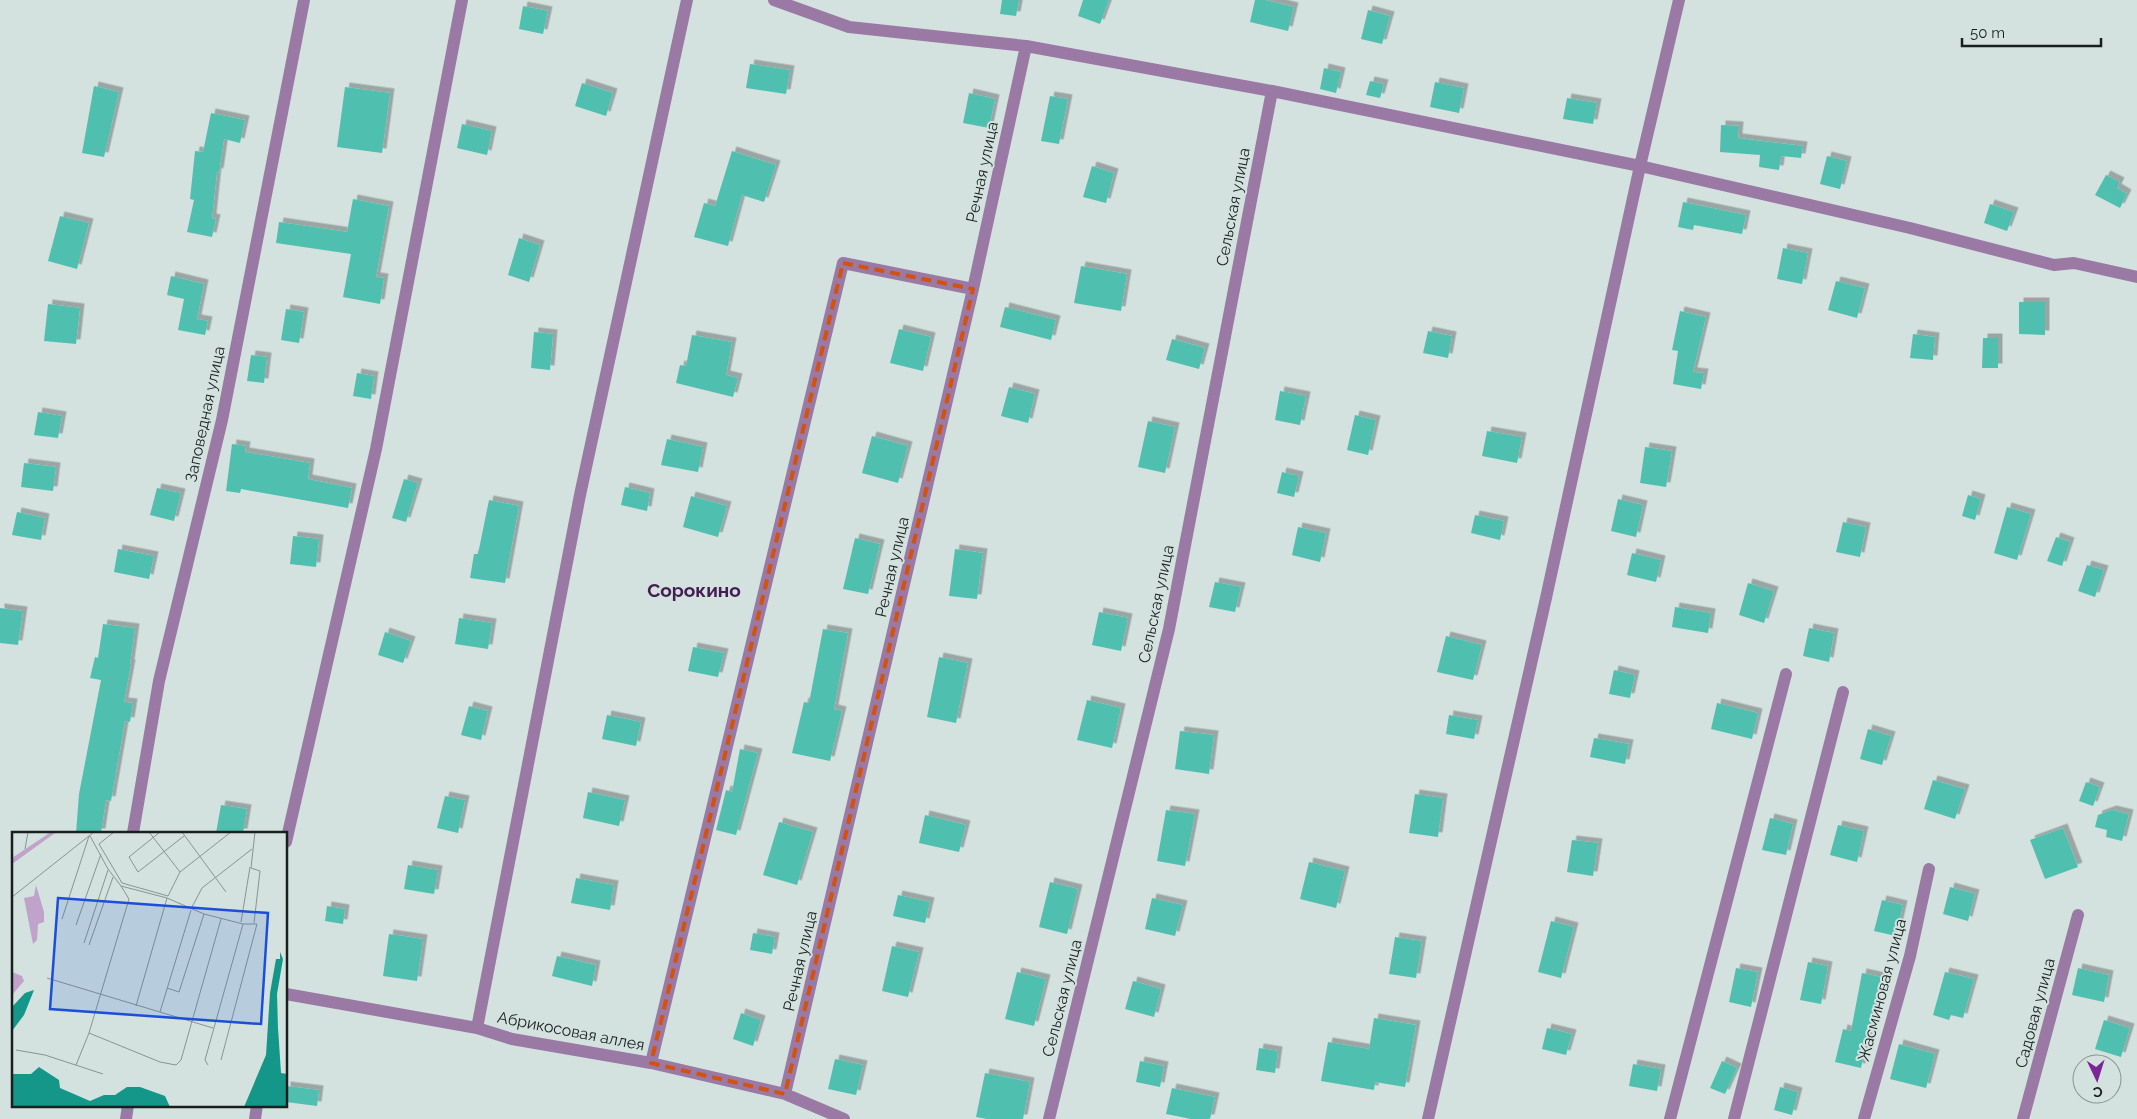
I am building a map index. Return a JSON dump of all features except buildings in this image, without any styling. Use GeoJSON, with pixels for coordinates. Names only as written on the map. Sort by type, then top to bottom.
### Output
{"type":"FeatureCollection","features":[{"type":"Feature","properties":{"kind":"street","name":"Заповедная улица"},"geometry":{"type":"LineString","coordinates":[[133,832],[159,680],[222,420],[304,0]]}},
{"type":"Feature","properties":{"kind":"street"},"geometry":{"type":"LineString","coordinates":[[288,833],[376,449],[462,0]]}},
{"type":"Feature","properties":{"kind":"street"},"geometry":{"type":"LineString","coordinates":[[477,1028],[580,495],[687,0]]}},
{"type":"Feature","properties":{"kind":"street"},"geometry":{"type":"LineString","coordinates":[[774,0],[849,27],[1026,46],[1272,91],[1640,166],[1910,228],[2054,265],[2074,263],[2137,277]]}},
{"type":"Feature","properties":{"kind":"street"},"geometry":{"type":"LineString","coordinates":[[1428,1119],[1546,598],[1640,166],[1679,0]]}},
{"type":"Feature","properties":{"kind":"street","name":"Речная улица"},"geometry":{"type":"LineString","coordinates":[[785,1094],[973,289],[1026,46]]}},
{"type":"Feature","properties":{"kind":"street","name":"Сельская улица"},"geometry":{"type":"LineString","coordinates":[[1049,1119],[1169,629],[1272,91]]}},
{"type":"Feature","properties":{"kind":"street"},"geometry":{"type":"LineString","coordinates":[[651,1063],[843,262],[973,289]]}},
{"type":"Feature","properties":{"kind":"street"},"geometry":{"type":"LineString","coordinates":[[1670,1119],[1786,674]]}},
{"type":"Feature","properties":{"kind":"street"},"geometry":{"type":"LineString","coordinates":[[1734,1119],[1843,692]]}},
{"type":"Feature","properties":{"kind":"street","name":"Жасминовая улица"},"geometry":{"type":"LineString","coordinates":[[1864,1119],[1910,956],[1929,869]]}},
{"type":"Feature","properties":{"kind":"street","name":"Садовая улица"},"geometry":{"type":"LineString","coordinates":[[2023,1119],[2078,915]]}},
{"type":"Feature","properties":{"kind":"street","name":"Абрикосовая аллея"},"geometry":{"type":"LineString","coordinates":[[288,994],[477,1028],[512,1039],[651,1063],[785,1094],[844,1119]]}},
{"type":"Feature","properties":{"kind":"street"},"geometry":{"type":"LineString","coordinates":[[126,1119],[128,1106]]}},
{"type":"Feature","properties":{"kind":"street"},"geometry":{"type":"LineString","coordinates":[[255,1119],[257,1106]]}},
{"type":"Feature","properties":{"kind":"highlighted area"},"geometry":{"type":"Polygon","coordinates":[[[843,263],[973,289],[785,1094],[651,1063],[843,263]]]}},
{"type":"Feature","properties":{"kind":"district","name":"Сорокино"},"geometry":{"type":"Point","coordinates":[694,590]}}]}
